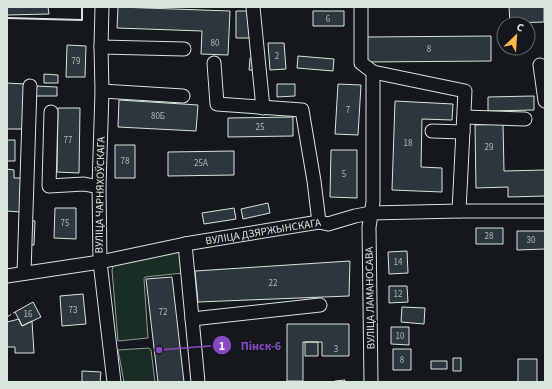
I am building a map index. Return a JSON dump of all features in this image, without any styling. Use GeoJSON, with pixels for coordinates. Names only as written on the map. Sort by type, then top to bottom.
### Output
{"type":"FeatureCollection","features":[{"type":"Feature","properties":{"kind":"street","name":"ВУЛІЦА ЧАРНЯХОЎСКАГА"},"geometry":{"type":"LineString","coordinates":[[102,7],[102,91],[99,187],[100,262],[114,382]]}},
{"type":"Feature","properties":{"kind":"street"},"geometry":{"type":"LineString","coordinates":[[253,7],[262,108]]}},
{"type":"Feature","properties":{"kind":"street"},"geometry":{"type":"LineString","coordinates":[[361,7],[361,63],[373,72],[465,91],[459,211]]}},
{"type":"Feature","properties":{"kind":"street"},"geometry":{"type":"LineString","coordinates":[[101,47],[184,49]]}},
{"type":"Feature","properties":{"kind":"street"},"geometry":{"type":"LineString","coordinates":[[214,63],[217,104],[302,110],[314,181],[319,222]]}},
{"type":"Feature","properties":{"kind":"street"},"geometry":{"type":"LineString","coordinates":[[540,65],[545,101]]}},
{"type":"Feature","properties":{"kind":"street","name":"ВУЛІЦА ЛАМАНОСАВА"},"geometry":{"type":"LineString","coordinates":[[371,382],[369,227],[373,202],[373,72]]}},
{"type":"Feature","properties":{"kind":"street"},"geometry":{"type":"LineString","coordinates":[[24,273],[30,86]]}},
{"type":"Feature","properties":{"kind":"street"},"geometry":{"type":"LineString","coordinates":[[102,91],[183,96]]}},
{"type":"Feature","properties":{"kind":"street"},"geometry":{"type":"LineString","coordinates":[[51,112],[49,186],[84,184],[99,187]]}},
{"type":"Feature","properties":{"kind":"street"},"geometry":{"type":"LineString","coordinates":[[464,117],[525,119]]}},
{"type":"Feature","properties":{"kind":"street"},"geometry":{"type":"LineString","coordinates":[[432,131],[463,132]]}},
{"type":"Feature","properties":{"kind":"street","name":"ВУЛІЦА ДЗЯРЖЫНСКАГА"},"geometry":{"type":"LineString","coordinates":[[7,276],[100,262],[185,244],[319,222],[328,224],[355,216],[371,214],[459,211],[545,211]]}},
{"type":"Feature","properties":{"kind":"street"},"geometry":{"type":"LineString","coordinates":[[185,244],[198,382]]}},
{"type":"Feature","properties":{"kind":"street"},"geometry":{"type":"LineString","coordinates":[[192,319],[320,305]]}},
{"type":"Feature","properties":{"kind":"green space"},"geometry":{"type":"Polygon","coordinates":[[[176,251],[181,254],[183,273],[145,277],[144,279],[148,338],[118,341],[112,270],[114,264],[176,251]]]}},
{"type":"Feature","properties":{"kind":"green space"},"geometry":{"type":"Polygon","coordinates":[[[149,348],[151,350],[155,382],[124,382],[118,350],[149,348]]]}},
{"type":"Feature","properties":{"kind":"building"},"geometry":{"type":"Polygon","coordinates":[[[7,7],[48,7],[49,14],[7,15],[7,7]]]}},
{"type":"Feature","properties":{"kind":"building"},"geometry":{"type":"Polygon","coordinates":[[[118,7],[230,11],[228,55],[201,54],[202,31],[117,28],[118,7]]]}},
{"type":"Feature","properties":{"kind":"building"},"geometry":{"type":"Polygon","coordinates":[[[509,7],[544,7],[544,22],[536,22],[536,16],[510,16],[509,7]]]}},
{"type":"Feature","properties":{"kind":"building"},"geometry":{"type":"Polygon","coordinates":[[[236,11],[251,11],[252,38],[236,38],[236,11]]]}},
{"type":"Feature","properties":{"kind":"building"},"geometry":{"type":"Polygon","coordinates":[[[313,11],[344,11],[344,26],[313,26],[313,11]]]}},
{"type":"Feature","properties":{"kind":"building"},"geometry":{"type":"Polygon","coordinates":[[[491,36],[491,61],[367,62],[367,37],[491,36]]]}},
{"type":"Feature","properties":{"kind":"building"},"geometry":{"type":"Polygon","coordinates":[[[268,43],[284,43],[286,69],[270,70],[268,43]]]}},
{"type":"Feature","properties":{"kind":"building"},"geometry":{"type":"Polygon","coordinates":[[[67,45],[86,46],[85,77],[66,77],[67,45]]]}},
{"type":"Feature","properties":{"kind":"building"},"geometry":{"type":"Polygon","coordinates":[[[298,56],[334,59],[333,71],[297,68],[298,56]]]}},
{"type":"Feature","properties":{"kind":"building"},"geometry":{"type":"Polygon","coordinates":[[[250,58],[256,58],[256,70],[249,70],[250,58]]]}},
{"type":"Feature","properties":{"kind":"building"},"geometry":{"type":"Polygon","coordinates":[[[44,74],[58,75],[58,83],[44,83],[44,74]]]}},
{"type":"Feature","properties":{"kind":"building"},"geometry":{"type":"Polygon","coordinates":[[[7,83],[25,84],[24,129],[7,129],[7,83]]]}},
{"type":"Feature","properties":{"kind":"building"},"geometry":{"type":"Polygon","coordinates":[[[277,84],[295,84],[295,96],[277,97],[277,84]]]}},
{"type":"Feature","properties":{"kind":"building"},"geometry":{"type":"Polygon","coordinates":[[[338,84],[361,85],[358,135],[335,134],[338,84]]]}},
{"type":"Feature","properties":{"kind":"building"},"geometry":{"type":"Polygon","coordinates":[[[36,86],[57,87],[57,96],[36,96],[36,86]]]}},
{"type":"Feature","properties":{"kind":"building"},"geometry":{"type":"Polygon","coordinates":[[[534,96],[534,110],[488,111],[488,97],[534,96]]]}},
{"type":"Feature","properties":{"kind":"building"},"geometry":{"type":"Polygon","coordinates":[[[119,100],[198,105],[196,131],[118,127],[119,100]]]}},
{"type":"Feature","properties":{"kind":"building"},"geometry":{"type":"Polygon","coordinates":[[[395,101],[453,104],[452,120],[422,119],[421,167],[442,168],[442,192],[392,190],[395,101]]]}},
{"type":"Feature","properties":{"kind":"building"},"geometry":{"type":"Polygon","coordinates":[[[58,108],[80,108],[79,173],[57,172],[58,108]]]}},
{"type":"Feature","properties":{"kind":"building"},"geometry":{"type":"Polygon","coordinates":[[[293,117],[293,136],[228,137],[228,118],[293,117]]]}},
{"type":"Feature","properties":{"kind":"building"},"geometry":{"type":"Polygon","coordinates":[[[503,124],[504,171],[545,170],[545,196],[508,197],[508,187],[476,188],[475,125],[503,124]]]}},
{"type":"Feature","properties":{"kind":"building"},"geometry":{"type":"Polygon","coordinates":[[[7,140],[15,140],[15,161],[7,161],[7,140]]]}},
{"type":"Feature","properties":{"kind":"building"},"geometry":{"type":"Polygon","coordinates":[[[115,145],[135,145],[135,178],[115,178],[115,145]]]}},
{"type":"Feature","properties":{"kind":"building"},"geometry":{"type":"Polygon","coordinates":[[[331,150],[357,150],[357,198],[330,197],[331,150]]]}},
{"type":"Feature","properties":{"kind":"building"},"geometry":{"type":"Polygon","coordinates":[[[234,151],[234,175],[168,176],[168,152],[234,151]]]}},
{"type":"Feature","properties":{"kind":"building"},"geometry":{"type":"Polygon","coordinates":[[[7,169],[14,170],[14,178],[21,178],[20,212],[7,211],[7,169]]]}},
{"type":"Feature","properties":{"kind":"building"},"geometry":{"type":"Polygon","coordinates":[[[268,203],[270,213],[243,219],[241,209],[268,203]]]}},
{"type":"Feature","properties":{"kind":"building"},"geometry":{"type":"Polygon","coordinates":[[[55,208],[76,208],[76,239],[54,238],[55,208]]]}},
{"type":"Feature","properties":{"kind":"building"},"geometry":{"type":"Polygon","coordinates":[[[234,208],[236,219],[204,224],[202,213],[234,208]]]}},
{"type":"Feature","properties":{"kind":"building"},"geometry":{"type":"Polygon","coordinates":[[[29,221],[35,221],[34,245],[28,245],[29,221]]]}},
{"type":"Feature","properties":{"kind":"building"},"geometry":{"type":"Polygon","coordinates":[[[476,228],[503,228],[503,244],[476,244],[476,228]]]}},
{"type":"Feature","properties":{"kind":"building"},"geometry":{"type":"Polygon","coordinates":[[[517,231],[545,231],[545,249],[517,250],[517,231]]]}},
{"type":"Feature","properties":{"kind":"building"},"geometry":{"type":"Polygon","coordinates":[[[407,251],[408,273],[389,274],[388,252],[407,251]]]}},
{"type":"Feature","properties":{"kind":"building"},"geometry":{"type":"Polygon","coordinates":[[[350,261],[349,296],[198,302],[195,271],[350,261]]]}},
{"type":"Feature","properties":{"kind":"building"},"geometry":{"type":"Polygon","coordinates":[[[172,277],[184,382],[158,382],[146,279],[172,277]]]}},
{"type":"Feature","properties":{"kind":"building"},"geometry":{"type":"Polygon","coordinates":[[[389,286],[407,286],[408,302],[389,303],[389,286]]]}},
{"type":"Feature","properties":{"kind":"building"},"geometry":{"type":"Polygon","coordinates":[[[83,294],[86,324],[62,326],[60,296],[83,294]]]}},
{"type":"Feature","properties":{"kind":"building"},"geometry":{"type":"Polygon","coordinates":[[[33,302],[41,317],[22,326],[15,312],[33,302]]]}},
{"type":"Feature","properties":{"kind":"building"},"geometry":{"type":"Polygon","coordinates":[[[402,307],[425,308],[424,324],[401,322],[402,307]]]}},
{"type":"Feature","properties":{"kind":"building"},"geometry":{"type":"Polygon","coordinates":[[[19,319],[22,326],[32,321],[34,353],[15,353],[15,347],[7,347],[7,322],[19,319]]]}},
{"type":"Feature","properties":{"kind":"building"},"geometry":{"type":"Polygon","coordinates":[[[287,324],[349,324],[349,356],[322,356],[322,342],[303,342],[303,381],[287,381],[287,324]]]}},
{"type":"Feature","properties":{"kind":"building"},"geometry":{"type":"Polygon","coordinates":[[[391,327],[409,327],[409,345],[391,344],[391,327]]]}},
{"type":"Feature","properties":{"kind":"building"},"geometry":{"type":"Polygon","coordinates":[[[305,342],[318,342],[318,356],[305,356],[305,342]]]}},
{"type":"Feature","properties":{"kind":"building"},"geometry":{"type":"Polygon","coordinates":[[[393,349],[411,349],[411,370],[393,370],[393,349]]]}},
{"type":"Feature","properties":{"kind":"building"},"geometry":{"type":"Polygon","coordinates":[[[453,358],[461,358],[461,371],[453,371],[453,358]]]}},
{"type":"Feature","properties":{"kind":"building"},"geometry":{"type":"Polygon","coordinates":[[[518,359],[537,359],[537,382],[518,382],[518,359]]]}},
{"type":"Feature","properties":{"kind":"building"},"geometry":{"type":"Polygon","coordinates":[[[431,361],[447,361],[447,369],[431,369],[431,361]]]}},
{"type":"Feature","properties":{"kind":"building"},"geometry":{"type":"Polygon","coordinates":[[[82,371],[101,372],[100,382],[82,382],[82,371]]]}},
{"type":"Feature","properties":{"kind":"building"},"geometry":{"type":"Polygon","coordinates":[[[345,380],[345,382],[335,382],[335,381],[345,380]]]}},
{"type":"Feature","properties":{"kind":"fence"},"geometry":{"type":"LineString","coordinates":[[7,317],[15,312]]}},
{"type":"Feature","properties":{"kind":"wall"},"geometry":{"type":"LineString","coordinates":[[7,18],[82,20],[82,7]]}},
{"type":"Feature","properties":{"kind":"place","name":"Пінск-6"},"geometry":{"type":"Point","coordinates":[159,350]}}]}
